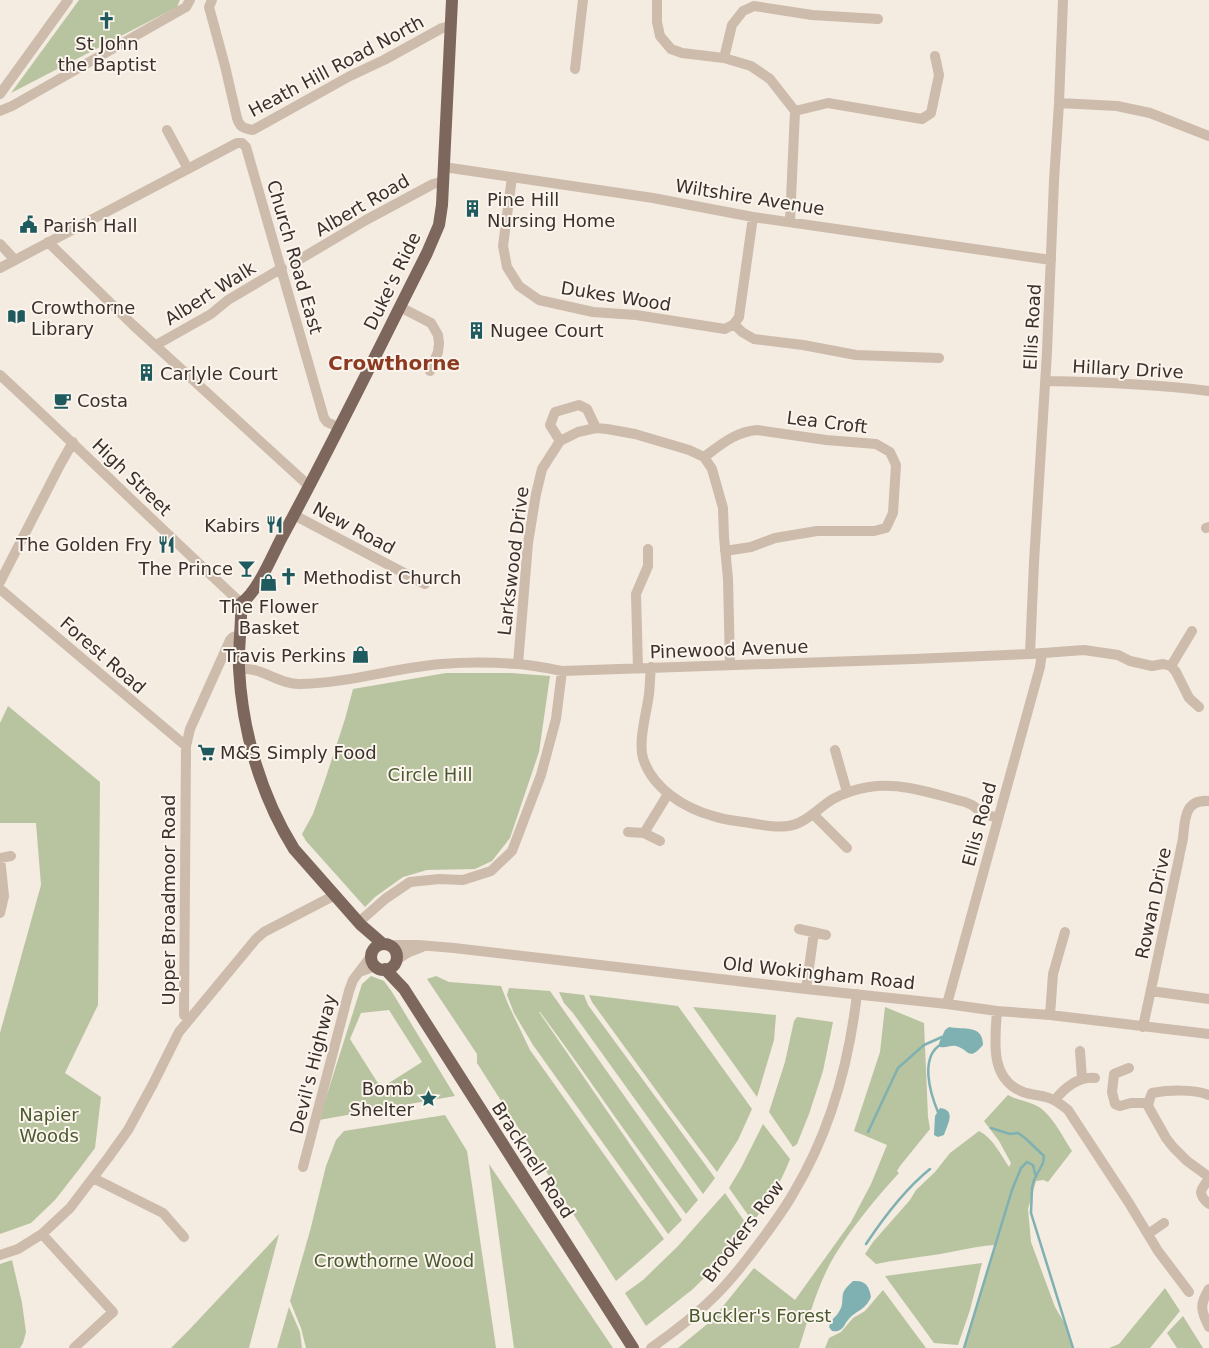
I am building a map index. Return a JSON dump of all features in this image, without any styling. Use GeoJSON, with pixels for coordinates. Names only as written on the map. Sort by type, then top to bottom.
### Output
{"type":"FeatureCollection","features":[{"type":"Feature","properties":{"kind":"main road","name":"Duke's Ride"},"geometry":{"type":"LineString","coordinates":[[242,603],[247,600],[257,586],[400,308],[437,231],[444,181],[452,0]]}},
{"type":"Feature","properties":{"kind":"main road"},"geometry":{"type":"LineString","coordinates":[[242,603],[239,668],[241,691],[246,723],[256,763],[268,796],[282,828],[294,849],[360,923],[384,957]]}},
{"type":"Feature","properties":{"kind":"main road","name":"Bracknell Road"},"geometry":{"type":"LineString","coordinates":[[384,957],[633,1348]]}},
{"type":"Feature","properties":{"kind":"street"},"geometry":{"type":"LineString","coordinates":[[0,94],[68,0]]}},
{"type":"Feature","properties":{"kind":"street"},"geometry":{"type":"LineString","coordinates":[[0,111],[186,7],[190,0]]}},
{"type":"Feature","properties":{"kind":"street","name":"Heath Hill Road North"},"geometry":{"type":"LineString","coordinates":[[212,0],[209,8],[239,125],[245,129],[253,130],[350,76],[384,60],[442,28],[450,26]]}},
{"type":"Feature","properties":{"kind":"street"},"geometry":{"type":"LineString","coordinates":[[575,69],[583,0]]}},
{"type":"Feature","properties":{"kind":"street"},"geometry":{"type":"LineString","coordinates":[[657,0],[657,22],[660,36],[671,49],[682,53],[724,58],[751,66],[770,79],[795,111],[790,221]]}},
{"type":"Feature","properties":{"kind":"street","name":"Ellis Road"},"geometry":{"type":"LineString","coordinates":[[1030,654],[1033,570],[1046,381],[1063,0]]}},
{"type":"Feature","properties":{"kind":"street"},"geometry":{"type":"LineString","coordinates":[[724,58],[732,25],[743,11],[754,6],[812,15],[878,19]]}},
{"type":"Feature","properties":{"kind":"street"},"geometry":{"type":"LineString","coordinates":[[795,111],[828,104],[922,119],[930,113],[939,75],[935,56]]}},
{"type":"Feature","properties":{"kind":"street"},"geometry":{"type":"LineString","coordinates":[[1059,103],[1117,106],[1150,113],[1209,136]]}},
{"type":"Feature","properties":{"kind":"street"},"geometry":{"type":"LineString","coordinates":[[0,268],[188,169],[167,130]]}},
{"type":"Feature","properties":{"kind":"street","name":"Church Road East"},"geometry":{"type":"LineString","coordinates":[[188,169],[237,142],[242,142],[246,147],[324,418],[327,422],[338,427]]}},
{"type":"Feature","properties":{"kind":"street","name":"Wiltshire Avenue"},"geometry":{"type":"LineString","coordinates":[[444,167],[653,198],[753,217],[1051,260]]}},
{"type":"Feature","properties":{"kind":"street","name":"Dukes Wood"},"geometry":{"type":"LineString","coordinates":[[512,177],[503,246],[506,268],[520,286],[539,300],[593,312],[636,315],[725,329],[734,324]]}},
{"type":"Feature","properties":{"kind":"street","name":"Albert Road"},"geometry":{"type":"LineString","coordinates":[[297,261],[432,184],[444,181]]}},
{"type":"Feature","properties":{"kind":"street"},"geometry":{"type":"LineString","coordinates":[[753,217],[740,317],[734,324],[742,332],[754,339],[803,345],[856,355],[939,358]]}},
{"type":"Feature","properties":{"kind":"street"},"geometry":{"type":"LineString","coordinates":[[48,242],[133,325],[309,486]]}},
{"type":"Feature","properties":{"kind":"street"},"geometry":{"type":"LineString","coordinates":[[0,244],[15,260]]}},
{"type":"Feature","properties":{"kind":"street","name":"Albert Walk"},"geometry":{"type":"LineString","coordinates":[[156,345],[211,314],[228,300],[282,268]]}},
{"type":"Feature","properties":{"kind":"street"},"geometry":{"type":"LineString","coordinates":[[400,308],[432,323],[438,335],[438,352],[430,371]]}},
{"type":"Feature","properties":{"kind":"street","name":"High Street"},"geometry":{"type":"LineString","coordinates":[[0,375],[242,603]]}},
{"type":"Feature","properties":{"kind":"street","name":"Hillary Drive"},"geometry":{"type":"LineString","coordinates":[[1046,381],[1161,385],[1209,391]]}},
{"type":"Feature","properties":{"kind":"street"},"geometry":{"type":"LineString","coordinates":[[596,428],[587,408],[579,405],[555,412],[550,425],[560,441],[578,432],[596,428],[635,434],[689,450],[704,457],[712,469],[723,508],[728,579],[730,666]]}},
{"type":"Feature","properties":{"kind":"street","name":"Lea Croft"},"geometry":{"type":"LineString","coordinates":[[704,457],[730,438],[747,431],[758,430],[826,440],[876,444],[890,452],[896,465],[893,513],[886,528],[817,531],[775,538],[751,547],[725,551]]}},
{"type":"Feature","properties":{"kind":"street","name":"Larkswood Drive"},"geometry":{"type":"LineString","coordinates":[[518,664],[528,543],[536,494],[542,469],[560,441]]}},
{"type":"Feature","properties":{"kind":"street"},"geometry":{"type":"LineString","coordinates":[[0,582],[73,442]]}},
{"type":"Feature","properties":{"kind":"street","name":"New Road"},"geometry":{"type":"LineString","coordinates":[[294,515],[425,584]]}},
{"type":"Feature","properties":{"kind":"street"},"geometry":{"type":"LineString","coordinates":[[638,669],[636,594],[648,566],[648,549]]}},
{"type":"Feature","properties":{"kind":"street","name":"Forest Road"},"geometry":{"type":"LineString","coordinates":[[0,589],[186,746]]}},
{"type":"Feature","properties":{"kind":"street"},"geometry":{"type":"LineString","coordinates":[[1192,630],[1171,666],[1189,698],[1199,707]]}},
{"type":"Feature","properties":{"kind":"street","name":"Upper Broadmoor Road"},"geometry":{"type":"LineString","coordinates":[[0,1255],[18,1249],[42,1234],[70,1208],[128,1130],[179,1032],[188,1019],[184,1015],[186,746],[190,729],[230,640],[240,635]]}},
{"type":"Feature","properties":{"kind":"street","name":"Pinewood Avenue"},"geometry":{"type":"LineString","coordinates":[[239,668],[251,669],[297,685],[440,664],[481,662],[518,664],[562,671],[1030,654],[1084,650],[1118,655],[1130,661],[1152,666],[1164,664],[1171,666]]}},
{"type":"Feature","properties":{"kind":"street","name":"Ellis Road"},"geometry":{"type":"LineString","coordinates":[[947,1004],[1040,667],[1042,653]]}},
{"type":"Feature","properties":{"kind":"street"},"geometry":{"type":"LineString","coordinates":[[651,667],[642,740],[642,757],[650,774],[668,794],[687,805],[713,816],[774,826],[789,826],[813,814],[847,792],[868,787],[888,786],[910,788],[965,802],[984,814],[998,818]]}},
{"type":"Feature","properties":{"kind":"street"},"geometry":{"type":"LineString","coordinates":[[360,923],[385,899],[410,882],[439,878],[463,880],[491,871],[512,851],[541,775],[556,718],[562,671]]}},
{"type":"Feature","properties":{"kind":"street"},"geometry":{"type":"LineString","coordinates":[[835,750],[847,792]]}},
{"type":"Feature","properties":{"kind":"street"},"geometry":{"type":"LineString","coordinates":[[644,833],[668,794]]}},
{"type":"Feature","properties":{"kind":"street","name":"Rowan Drive"},"geometry":{"type":"LineString","coordinates":[[1143,1027],[1183,840],[1184,819],[1187,811],[1192,806],[1209,801]]}},
{"type":"Feature","properties":{"kind":"street"},"geometry":{"type":"LineString","coordinates":[[813,814],[847,848]]}},
{"type":"Feature","properties":{"kind":"street"},"geometry":{"type":"LineString","coordinates":[[628,832],[644,833],[660,841]]}},
{"type":"Feature","properties":{"kind":"street"},"geometry":{"type":"LineString","coordinates":[[0,913],[4,896],[4,857]]}},
{"type":"Feature","properties":{"kind":"street"},"geometry":{"type":"LineString","coordinates":[[188,1019],[264,932],[335,895]]}},
{"type":"Feature","properties":{"kind":"street"},"geometry":{"type":"LineString","coordinates":[[799,929],[826,935]]}},
{"type":"Feature","properties":{"kind":"street"},"geometry":{"type":"LineString","coordinates":[[806,989],[814,932]]}},
{"type":"Feature","properties":{"kind":"street"},"geometry":{"type":"LineString","coordinates":[[1050,1015],[1053,974],[1065,932]]}},
{"type":"Feature","properties":{"kind":"street","name":"Old Wokingham Road"},"geometry":{"type":"LineString","coordinates":[[384,957],[410,944],[1209,1034]]}},
{"type":"Feature","properties":{"kind":"street"},"geometry":{"type":"LineString","coordinates":[[384,957],[409,952],[425,946]]}},
{"type":"Feature","properties":{"kind":"street","name":"Devil's Highway"},"geometry":{"type":"LineString","coordinates":[[303,1167],[349,990],[359,972],[384,957]]}},
{"type":"Feature","properties":{"kind":"street"},"geometry":{"type":"LineString","coordinates":[[1151,991],[1209,999]]}},
{"type":"Feature","properties":{"kind":"street","name":"Brookers Row"},"geometry":{"type":"LineString","coordinates":[[651,1348],[716,1296],[734,1277],[782,1213],[795,1191],[821,1137],[838,1090],[846,1060],[857,994]]}},
{"type":"Feature","properties":{"kind":"street"},"geometry":{"type":"LineString","coordinates":[[997,1011],[996,1058],[1001,1074],[1015,1088],[1048,1097],[1068,1110],[1158,1251],[1189,1292]]}},
{"type":"Feature","properties":{"kind":"street"},"geometry":{"type":"LineString","coordinates":[[1080,1051],[1082,1078]]}},
{"type":"Feature","properties":{"kind":"street"},"geometry":{"type":"LineString","coordinates":[[1129,1068],[1114,1074],[1112,1092],[1115,1104],[1120,1106],[1131,1103],[1148,1103]]}},
{"type":"Feature","properties":{"kind":"street"},"geometry":{"type":"LineString","coordinates":[[1055,1100],[1082,1078],[1095,1078]]}},
{"type":"Feature","properties":{"kind":"street"},"geometry":{"type":"LineString","coordinates":[[1209,1095],[1198,1092],[1170,1090],[1152,1093],[1148,1103],[1149,1110],[1173,1147],[1209,1178],[1201,1190],[1202,1197],[1209,1204]]}},
{"type":"Feature","properties":{"kind":"street"},"geometry":{"type":"LineString","coordinates":[[93,1178],[163,1213],[184,1237]]}},
{"type":"Feature","properties":{"kind":"street"},"geometry":{"type":"LineString","coordinates":[[1148,1234],[1164,1223]]}},
{"type":"Feature","properties":{"kind":"street"},"geometry":{"type":"LineString","coordinates":[[42,1234],[113,1312],[74,1348]]}},
{"type":"Feature","properties":{"kind":"street"},"geometry":{"type":"LineString","coordinates":[[1209,1289],[1203,1301],[1202,1309],[1209,1327]]}},
{"type":"Feature","properties":{"kind":"green space"},"geometry":{"type":"Polygon","coordinates":[[[79,0],[180,0],[177,7],[11,93],[79,0]]]}},
{"type":"Feature","properties":{"kind":"green space","name":"Circle Hill"},"geometry":{"type":"Polygon","coordinates":[[[446,673],[511,673],[550,676],[539,752],[510,838],[492,861],[475,869],[427,870],[403,877],[375,897],[365,907],[306,841],[302,834],[313,814],[325,780],[353,689],[446,673]]]}},
{"type":"Feature","properties":{"kind":"green space","name":"Napier Woods"},"geometry":{"type":"Polygon","coordinates":[[[8,706],[100,782],[98,1005],[65,1073],[101,1097],[95,1148],[55,1200],[31,1223],[0,1234],[0,1033],[41,885],[36,823],[0,823],[0,723],[8,706]]]}},
{"type":"Feature","properties":{"kind":"green space"},"geometry":{"type":"Polygon","coordinates":[[[371,976],[384,981],[455,1096],[319,1120],[362,984],[371,976]],[[389,1010],[361,1013],[350,1039],[381,1088],[422,1062],[389,1010]]]}},
{"type":"Feature","properties":{"kind":"green space"},"geometry":{"type":"Polygon","coordinates":[[[436,976],[449,982],[501,986],[530,1050],[664,1239],[616,1281],[477,1063],[477,1054],[427,979],[436,976]]]}},
{"type":"Feature","properties":{"kind":"green space"},"geometry":{"type":"Polygon","coordinates":[[[509,988],[550,991],[698,1200],[686,1214],[539,1012],[682,1220],[668,1234],[533,1045],[514,1013],[507,995],[509,988]]]}},
{"type":"Feature","properties":{"kind":"green space"},"geometry":{"type":"Polygon","coordinates":[[[559,992],[584,995],[588,1005],[715,1178],[703,1194],[564,1003],[559,992]]]}},
{"type":"Feature","properties":{"kind":"green space"},"geometry":{"type":"Polygon","coordinates":[[[589,995],[678,1006],[752,1109],[738,1140],[717,1172],[592,1002],[589,995]]]}},
{"type":"Feature","properties":{"kind":"green space"},"geometry":{"type":"Polygon","coordinates":[[[693,1007],[776,1015],[774,1040],[757,1097],[693,1007]]]}},
{"type":"Feature","properties":{"kind":"green space","name":"Buckler's Forest"},"geometry":{"type":"Polygon","coordinates":[[[885,1007],[924,1023],[930,1129],[900,1166],[897,1171],[899,1173],[865,1213],[835,1255],[810,1312],[799,1348],[678,1348],[711,1321],[754,1268],[795,1300],[851,1222],[871,1184],[887,1145],[854,1131],[880,1052],[885,1007]]]}},
{"type":"Feature","properties":{"kind":"green space"},"geometry":{"type":"Polygon","coordinates":[[[797,1017],[833,1022],[823,1071],[809,1114],[797,1144],[793,1147],[769,1112],[785,1062],[794,1021],[797,1017]]]}},
{"type":"Feature","properties":{"kind":"green space"},"geometry":{"type":"Polygon","coordinates":[[[1008,1095],[1041,1108],[1056,1125],[1072,1151],[1048,1182],[1043,1180],[1036,1181],[1028,1209],[1031,1242],[1055,1307],[1065,1324],[1072,1348],[964,1348],[996,1245],[876,1264],[865,1254],[873,1242],[910,1200],[916,1190],[935,1172],[950,1153],[979,1131],[993,1142],[1009,1167],[1011,1163],[999,1141],[984,1121],[1008,1095]]]}},
{"type":"Feature","properties":{"kind":"green space","name":"Crowthorne Wood"},"geometry":{"type":"Polygon","coordinates":[[[445,1115],[467,1151],[496,1348],[306,1348],[301,1328],[290,1301],[326,1166],[336,1140],[344,1131],[445,1115]]]}},
{"type":"Feature","properties":{"kind":"green space"},"geometry":{"type":"Polygon","coordinates":[[[763,1124],[790,1159],[774,1192],[753,1222],[729,1188],[763,1124]]]}},
{"type":"Feature","properties":{"kind":"green space","name":"Crowthorne Wood"},"geometry":{"type":"Polygon","coordinates":[[[489,1164],[613,1348],[514,1348],[489,1164]]]}},
{"type":"Feature","properties":{"kind":"green space"},"geometry":{"type":"Polygon","coordinates":[[[725,1193],[749,1228],[722,1260],[693,1289],[646,1326],[625,1293],[643,1280],[678,1246],[725,1193]]]}},
{"type":"Feature","properties":{"kind":"green space"},"geometry":{"type":"Polygon","coordinates":[[[279,1234],[249,1348],[171,1348],[189,1330],[279,1234]]]}},
{"type":"Feature","properties":{"kind":"green space"},"geometry":{"type":"Polygon","coordinates":[[[12,1260],[22,1303],[26,1332],[20,1348],[0,1348],[0,1264],[12,1260]]]}},
{"type":"Feature","properties":{"kind":"green space"},"geometry":{"type":"Polygon","coordinates":[[[982,1263],[970,1310],[958,1345],[934,1343],[885,1276],[982,1263]]]}},
{"type":"Feature","properties":{"kind":"green space"},"geometry":{"type":"Polygon","coordinates":[[[1165,1288],[1180,1311],[1150,1348],[1109,1348],[1119,1344],[1165,1288]]]}},
{"type":"Feature","properties":{"kind":"green space","name":"Buckler's Forest"},"geometry":{"type":"Polygon","coordinates":[[[883,1290],[926,1348],[825,1348],[829,1338],[841,1332],[853,1318],[865,1311],[883,1290]]]}},
{"type":"Feature","properties":{"kind":"green space","name":"Crowthorne Wood"},"geometry":{"type":"Polygon","coordinates":[[[289,1307],[300,1332],[302,1348],[277,1348],[289,1307]]]}},
{"type":"Feature","properties":{"kind":"green space"},"geometry":{"type":"Polygon","coordinates":[[[1183,1316],[1203,1348],[1177,1348],[1167,1333],[1183,1316]]]}},
{"type":"Feature","properties":{"kind":"water"},"geometry":{"type":"Polygon","coordinates":[[[949,1027],[966,1028],[976,1031],[982,1038],[983,1045],[972,1054],[956,1046],[940,1047],[939,1043],[945,1030],[949,1027]]]}},
{"type":"Feature","properties":{"kind":"water"},"geometry":{"type":"Polygon","coordinates":[[[940,1108],[948,1112],[950,1118],[944,1135],[938,1137],[934,1135],[935,1116],[940,1108]]]}},
{"type":"Feature","properties":{"kind":"water"},"geometry":{"type":"Polygon","coordinates":[[[853,1281],[861,1281],[866,1284],[871,1297],[869,1302],[851,1317],[841,1329],[832,1331],[829,1327],[830,1324],[839,1313],[844,1291],[853,1281]]]}},
{"type":"Feature","properties":{"kind":"waterway"},"geometry":{"type":"LineString","coordinates":[[868,1132],[898,1068],[924,1045],[942,1037]]}},
{"type":"Feature","properties":{"kind":"waterway"},"geometry":{"type":"LineString","coordinates":[[938,1112],[932,1095],[928,1067],[930,1058],[940,1045]]}},
{"type":"Feature","properties":{"kind":"waterway"},"geometry":{"type":"LineString","coordinates":[[991,1128],[1010,1134],[1018,1133],[1044,1156],[1043,1163],[1032,1188],[1031,1213],[1073,1348]]}},
{"type":"Feature","properties":{"kind":"waterway"},"geometry":{"type":"LineString","coordinates":[[964,1348],[1012,1190],[1021,1168],[1027,1162],[1033,1165],[1036,1177]]}},
{"type":"Feature","properties":{"kind":"waterway"},"geometry":{"type":"LineString","coordinates":[[866,1244],[895,1204],[930,1169]]}},
{"type":"Feature","properties":{"kind":"place","name":"St John the Baptist"},"geometry":{"type":"Point","coordinates":[107,20]}},
{"type":"Feature","properties":{"kind":"place","name":"Pine Hill Nursing Home"},"geometry":{"type":"Point","coordinates":[473,209]}},
{"type":"Feature","properties":{"kind":"place","name":"Parish Hall"},"geometry":{"type":"Point","coordinates":[29,225]}},
{"type":"Feature","properties":{"kind":"place","name":"Crowthorne Library"},"geometry":{"type":"Point","coordinates":[17,317]}},
{"type":"Feature","properties":{"kind":"place","name":"Nugee Court"},"geometry":{"type":"Point","coordinates":[476,330]}},
{"type":"Feature","properties":{"kind":"place","name":"Carlyle Court"},"geometry":{"type":"Point","coordinates":[146,373]}},
{"type":"Feature","properties":{"kind":"place","name":"Costa"},"geometry":{"type":"Point","coordinates":[63,400]}},
{"type":"Feature","properties":{"kind":"place","name":"Kabirs"},"geometry":{"type":"Point","coordinates":[274,525]}},
{"type":"Feature","properties":{"kind":"place","name":"The Golden Fry"},"geometry":{"type":"Point","coordinates":[166,544]}},
{"type":"Feature","properties":{"kind":"place","name":"The Prince"},"geometry":{"type":"Point","coordinates":[247,568]}},
{"type":"Feature","properties":{"kind":"place","name":"Methodist Church"},"geometry":{"type":"Point","coordinates":[289,577]}},
{"type":"Feature","properties":{"kind":"place","name":"The Flower Basket"},"geometry":{"type":"Point","coordinates":[269,583]}},
{"type":"Feature","properties":{"kind":"place","name":"Travis Perkins"},"geometry":{"type":"Point","coordinates":[360,655]}},
{"type":"Feature","properties":{"kind":"place","name":"M&S Simply Food"},"geometry":{"type":"Point","coordinates":[206,752]}},
{"type":"Feature","properties":{"kind":"place","name":"Bomb Shelter"},"geometry":{"type":"Point","coordinates":[428,1098]}},
{"type":"Feature","properties":{"kind":"district","name":"Crowthorne"},"geometry":{"type":"Point","coordinates":[394,363]}}]}
